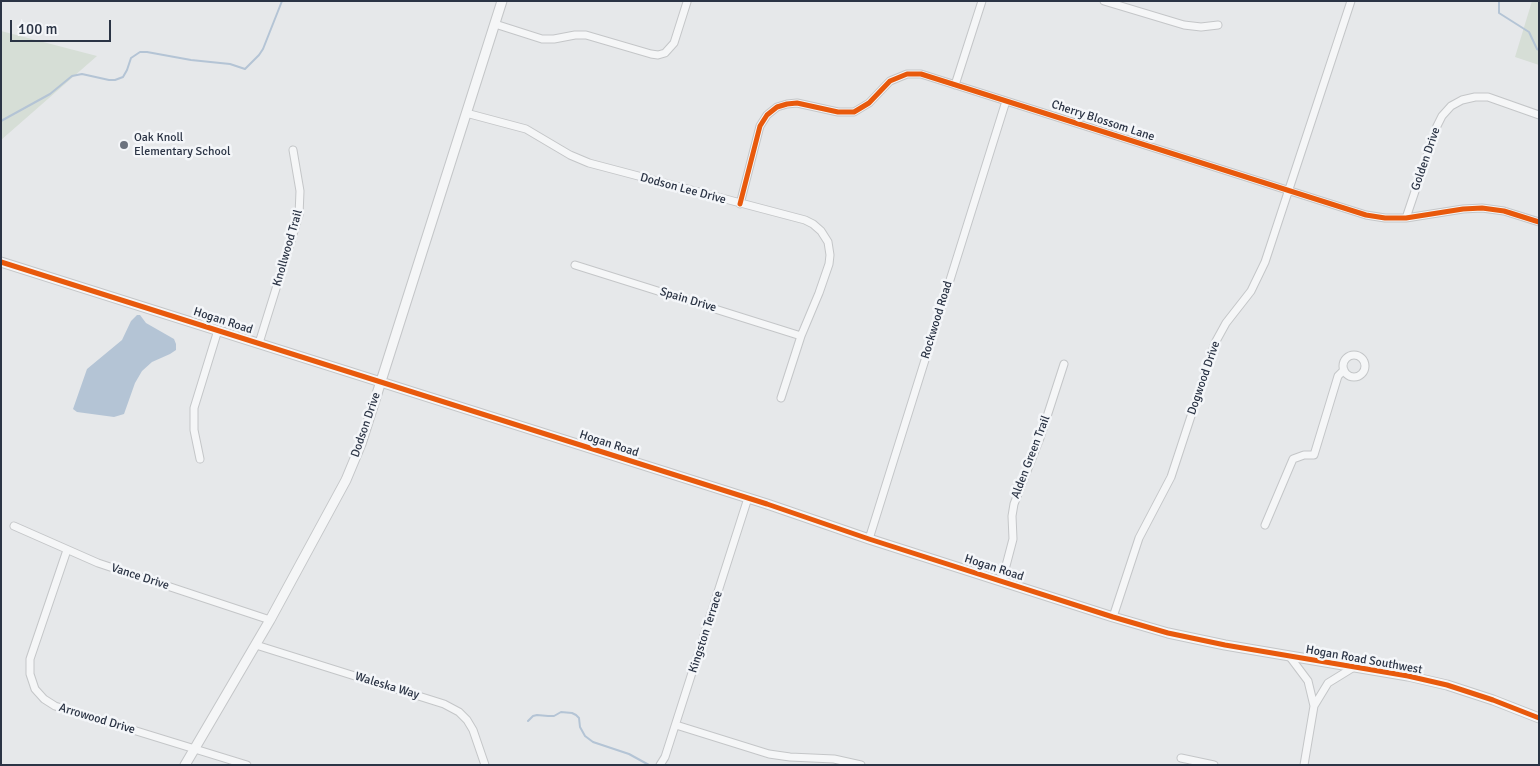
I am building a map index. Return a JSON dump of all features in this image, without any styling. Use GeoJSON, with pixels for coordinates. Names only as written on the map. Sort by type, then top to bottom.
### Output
{"type":"FeatureCollection","features":[{"type":"Feature","properties":{"kind":"street","name":"Dodson Drive"},"geometry":{"type":"LineString","coordinates":[[185,765],[270,620],[346,480],[361,444],[502,1]]}},
{"type":"Feature","properties":{"kind":"street"},"geometry":{"type":"LineString","coordinates":[[955,85],[982,1]]}},
{"type":"Feature","properties":{"kind":"street"},"geometry":{"type":"LineString","coordinates":[[1104,1],[1184,26],[1218,25]]}},
{"type":"Feature","properties":{"kind":"street","name":"Dogwood Drive"},"geometry":{"type":"LineString","coordinates":[[1113,617],[1139,538],[1171,477],[1215,343],[1226,323],[1260,275],[1351,1]]}},
{"type":"Feature","properties":{"kind":"street"},"geometry":{"type":"LineString","coordinates":[[495,24],[542,39],[586,35],[658,55],[665,52],[674,43],[687,2]]}},
{"type":"Feature","properties":{"kind":"street","name":"Cherry Blossom Lane"},"geometry":{"type":"LineString","coordinates":[[740,204],[760,126],[767,115],[777,107],[797,103],[838,112],[854,112],[870,103],[890,81],[907,74],[921,74],[1366,215],[1385,218],[1406,218],[1463,208],[1482,208],[1504,211],[1539,222]]}},
{"type":"Feature","properties":{"kind":"street","name":"Golden Drive"},"geometry":{"type":"LineString","coordinates":[[1406,218],[1437,126],[1442,116],[1451,106],[1468,98],[1488,97],[1539,115]]}},
{"type":"Feature","properties":{"kind":"street","name":"Rockwood Road"},"geometry":{"type":"LineString","coordinates":[[869,539],[1006,101]]}},
{"type":"Feature","properties":{"kind":"street","name":"Dodson Lee Drive"},"geometry":{"type":"LineString","coordinates":[[466,112],[526,129],[570,155],[589,163],[805,220],[814,224],[828,242],[830,255],[819,293],[800,336],[781,398]]}},
{"type":"Feature","properties":{"kind":"street","name":"Knollwood Trail"},"geometry":{"type":"LineString","coordinates":[[259,343],[299,215],[300,191],[293,150]]}},
{"type":"Feature","properties":{"kind":"street","name":"Hogan Road"},"geometry":{"type":"LineString","coordinates":[[1,262],[748,498],[1113,617],[1168,633],[1210,642]]}},
{"type":"Feature","properties":{"kind":"street","name":"Spain Drive"},"geometry":{"type":"LineString","coordinates":[[575,264],[800,336]]}},
{"type":"Feature","properties":{"kind":"street"},"geometry":{"type":"LineString","coordinates":[[200,459],[194,430],[194,408],[218,330]]}},
{"type":"Feature","properties":{"kind":"street","name":"Alden Green Trail"},"geometry":{"type":"LineString","coordinates":[[1002,581],[1013,539],[1012,516],[1014,504],[1040,438],[1064,364]]}},
{"type":"Feature","properties":{"kind":"street"},"geometry":{"type":"LineString","coordinates":[[1266,525],[1293,459],[1304,455],[1314,455],[1338,376],[1344,370]]}},
{"type":"Feature","properties":{"kind":"street","name":"Kingston Terrace"},"geometry":{"type":"LineString","coordinates":[[660,765],[666,757],[748,498]]}},
{"type":"Feature","properties":{"kind":"street","name":"Vance Drive"},"geometry":{"type":"LineString","coordinates":[[14,526],[98,563],[270,620]]}},
{"type":"Feature","properties":{"kind":"street","name":"Arrowood Drive"},"geometry":{"type":"LineString","coordinates":[[67,550],[30,659],[30,674],[35,689],[44,699],[55,706],[247,765]]}},
{"type":"Feature","properties":{"kind":"street","name":"Hogan Road Southwest"},"geometry":{"type":"LineString","coordinates":[[1210,642],[1408,676],[1447,685],[1539,718]]}},
{"type":"Feature","properties":{"kind":"street","name":"Waleska Way"},"geometry":{"type":"LineString","coordinates":[[256,645],[444,704],[459,712],[467,720],[473,730],[485,765]]}},
{"type":"Feature","properties":{"kind":"street"},"geometry":{"type":"LineString","coordinates":[[1290,657],[1308,681],[1314,706]]}},
{"type":"Feature","properties":{"kind":"street"},"geometry":{"type":"LineString","coordinates":[[1304,765],[1314,706],[1328,683],[1354,667]]}},
{"type":"Feature","properties":{"kind":"street"},"geometry":{"type":"LineString","coordinates":[[676,725],[769,754],[834,759],[861,765]]}},
{"type":"Feature","properties":{"kind":"street"},"geometry":{"type":"LineString","coordinates":[[1181,758],[1214,765]]}},
{"type":"Feature","properties":{"kind":"shaded area"},"geometry":{"type":"Polygon","coordinates":[[[1532,1],[1539,1],[1539,65],[1515,57],[1532,1]]]}},
{"type":"Feature","properties":{"kind":"shaded area"},"geometry":{"type":"Polygon","coordinates":[[[1,31],[97,56],[1,140],[1,31]]]}},
{"type":"Feature","properties":{"kind":"water"},"geometry":{"type":"Polygon","coordinates":[[[137,315],[140,315],[146,323],[174,339],[176,350],[152,362],[142,371],[135,383],[124,414],[114,417],[77,412],[73,409],[87,369],[122,340],[131,321],[137,315]]]}},
{"type":"Feature","properties":{"kind":"waterway"},"geometry":{"type":"LineString","coordinates":[[1,121],[50,94],[72,76],[82,74],[109,80],[123,77],[131,58],[140,52],[230,64],[245,69],[263,49],[282,1]]}},
{"type":"Feature","properties":{"kind":"waterway"},"geometry":{"type":"LineString","coordinates":[[1499,1],[1499,13],[1529,32],[1539,50]]}},
{"type":"Feature","properties":{"kind":"waterway"},"geometry":{"type":"LineString","coordinates":[[528,721],[537,715],[554,716],[561,712],[572,713],[579,718],[580,727],[585,736],[593,742],[629,754],[649,765]]}},
{"type":"Feature","properties":{"kind":"cycle path"},"geometry":{"type":"LineString","coordinates":[[740,204],[760,126],[767,115],[777,107],[797,103],[838,112],[854,112],[869,103],[890,81],[907,74],[921,74],[1366,215],[1385,218],[1406,218],[1482,208],[1504,211],[1539,222]]}},
{"type":"Feature","properties":{"kind":"cycle path"},"geometry":{"type":"LineString","coordinates":[[1,262],[767,504],[869,539],[1113,617],[1168,633],[1225,645],[1408,676],[1447,685],[1539,718]]}},
{"type":"Feature","properties":{"kind":"place","name":"Oak Knoll Elementary School"},"geometry":{"type":"Point","coordinates":[124,145]}}]}
